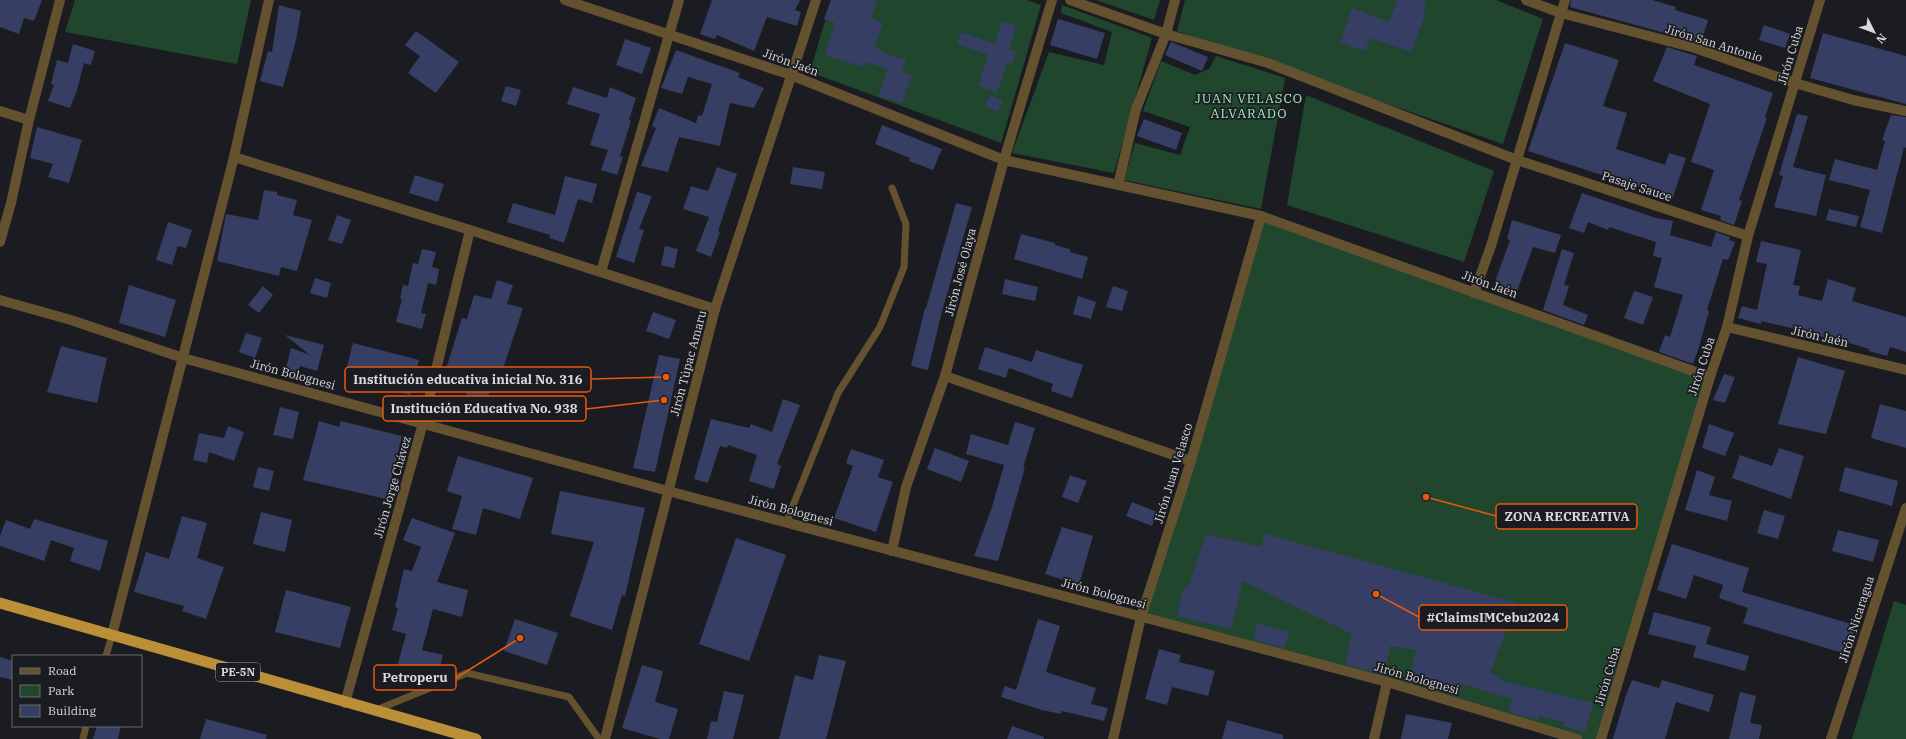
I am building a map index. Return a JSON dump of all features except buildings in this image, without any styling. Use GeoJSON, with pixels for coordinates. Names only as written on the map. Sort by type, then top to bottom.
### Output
{"type":"FeatureCollection","features":[{"type":"Feature","properties":{"kind":"highway","name":"PE-5N"},"geometry":{"type":"LineString","coordinates":[[0,603],[345,703],[376,710],[476,739]]}},
{"type":"Feature","properties":{"kind":"street"},"geometry":{"type":"LineString","coordinates":[[0,242],[11,203],[29,120],[60,0]]}},
{"type":"Feature","properties":{"kind":"street"},"geometry":{"type":"LineString","coordinates":[[112,635],[234,157],[269,0]]}},
{"type":"Feature","properties":{"kind":"street","name":"Jirón Jaén"},"geometry":{"type":"LineString","coordinates":[[565,0],[792,74],[1004,160],[1261,216],[1710,377]]}},
{"type":"Feature","properties":{"kind":"street"},"geometry":{"type":"LineString","coordinates":[[601,272],[679,0]]}},
{"type":"Feature","properties":{"kind":"street","name":"Jirón Túpac Amaru"},"geometry":{"type":"LineString","coordinates":[[605,739],[715,310],[816,0]]}},
{"type":"Feature","properties":{"kind":"street","name":"Jirón José Olaya"},"geometry":{"type":"LineString","coordinates":[[892,551],[906,487],[945,376],[1004,160],[1052,0]]}},
{"type":"Feature","properties":{"kind":"street","name":"Pasaje Sauce"},"geometry":{"type":"LineString","coordinates":[[1070,0],[1166,34],[1268,63],[1517,160],[1748,236]]}},
{"type":"Feature","properties":{"kind":"street"},"geometry":{"type":"LineString","coordinates":[[1118,185],[1136,109],[1166,34],[1175,0]]}},
{"type":"Feature","properties":{"kind":"street","name":"Jirón San Antonio"},"geometry":{"type":"LineString","coordinates":[[1526,0],[1561,13],[1695,48],[1795,83],[1853,100],[1906,111]]}},
{"type":"Feature","properties":{"kind":"street"},"geometry":{"type":"LineString","coordinates":[[1474,292],[1517,160],[1565,0]]}},
{"type":"Feature","properties":{"kind":"street","name":"Jirón Cuba"},"geometry":{"type":"LineString","coordinates":[[1602,739],[1710,377],[1727,327],[1748,236],[1820,0]]}},
{"type":"Feature","properties":{"kind":"street"},"geometry":{"type":"LineString","coordinates":[[0,111],[29,120]]}},
{"type":"Feature","properties":{"kind":"street"},"geometry":{"type":"LineString","coordinates":[[234,157],[470,230],[715,310]]}},
{"type":"Feature","properties":{"kind":"street","name":"Jirón Juan Velasco"},"geometry":{"type":"LineString","coordinates":[[1113,739],[1141,616],[1191,461],[1261,216]]}},
{"type":"Feature","properties":{"kind":"street","name":"Jirón Jorge Chávez"},"geometry":{"type":"LineString","coordinates":[[345,703],[424,423],[470,230]]}},
{"type":"Feature","properties":{"kind":"street","name":"Jirón Bolognesi"},"geometry":{"type":"LineString","coordinates":[[0,300],[71,320],[183,358],[786,523],[1387,682],[1577,739]]}},
{"type":"Feature","properties":{"kind":"street","name":"Jirón Jaén"},"geometry":{"type":"LineString","coordinates":[[1727,327],[1906,370]]}},
{"type":"Feature","properties":{"kind":"street"},"geometry":{"type":"LineString","coordinates":[[945,376],[1191,461]]}},
{"type":"Feature","properties":{"kind":"street","name":"Jirón Nicaragua"},"geometry":{"type":"LineString","coordinates":[[1831,739],[1906,508]]}},
{"type":"Feature","properties":{"kind":"street"},"geometry":{"type":"LineString","coordinates":[[1374,739],[1387,682]]}},
{"type":"Feature","properties":{"kind":"lane"},"geometry":{"type":"LineString","coordinates":[[786,523],[838,393],[880,327],[904,267],[906,224],[892,188]]}},
{"type":"Feature","properties":{"kind":"lane"},"geometry":{"type":"LineString","coordinates":[[106,655],[112,635]]}},
{"type":"Feature","properties":{"kind":"lane"},"geometry":{"type":"LineString","coordinates":[[376,710],[467,673],[569,697],[599,739]]}},
{"type":"Feature","properties":{"kind":"lane"},"geometry":{"type":"LineString","coordinates":[[83,739],[86,727]]}},
{"type":"Feature","properties":{"kind":"green space"},"geometry":{"type":"Polygon","coordinates":[[[75,0],[251,0],[237,64],[65,32],[75,0]]]}},
{"type":"Feature","properties":{"kind":"green space"},"geometry":{"type":"Polygon","coordinates":[[[831,0],[1027,0],[1041,5],[1001,143],[810,72],[831,0]]]}},
{"type":"Feature","properties":{"kind":"green space"},"geometry":{"type":"Polygon","coordinates":[[[1096,0],[1160,0],[1154,20],[1096,0]]]}},
{"type":"Feature","properties":{"kind":"green space"},"geometry":{"type":"Polygon","coordinates":[[[1185,0],[1496,0],[1543,19],[1503,144],[1177,31],[1185,0]]]}},
{"type":"Feature","properties":{"kind":"green space"},"geometry":{"type":"Polygon","coordinates":[[[1062,5],[1152,38],[1114,173],[1012,153],[1049,52],[1104,65],[1112,32],[1061,13],[1062,5]]]}},
{"type":"Feature","properties":{"kind":"green space"},"geometry":{"type":"Polygon","coordinates":[[[1216,56],[1285,78],[1261,209],[1124,180],[1135,143],[1180,155],[1190,127],[1143,111],[1161,61],[1195,75],[1209,69],[1216,56]]]}},
{"type":"Feature","properties":{"kind":"green space"},"geometry":{"type":"Polygon","coordinates":[[[1306,95],[1494,171],[1464,262],[1287,205],[1306,95]]]}},
{"type":"Feature","properties":{"kind":"green space"},"geometry":{"type":"Polygon","coordinates":[[[1261,216],[1710,377],[1601,739],[1575,739],[1141,617],[1261,216]]]}},
{"type":"Feature","properties":{"kind":"green space"},"geometry":{"type":"Polygon","coordinates":[[[1894,601],[1906,605],[1906,739],[1852,739],[1894,601]]]}},
{"type":"Feature","properties":{"kind":"place","name":"Institución educativa inicial No. 316"},"geometry":{"type":"Point","coordinates":[666,377]}},
{"type":"Feature","properties":{"kind":"place","name":"Institución Educativa No. 938"},"geometry":{"type":"Point","coordinates":[664,400]}},
{"type":"Feature","properties":{"kind":"place","name":"ZONA RECREATIVA"},"geometry":{"type":"Point","coordinates":[1426,497]}},
{"type":"Feature","properties":{"kind":"place","name":"#ClaimsIMCebu2024"},"geometry":{"type":"Point","coordinates":[1376,594]}},
{"type":"Feature","properties":{"kind":"place","name":"Petroperu"},"geometry":{"type":"Point","coordinates":[520,638]}},
{"type":"Feature","properties":{"kind":"district","name":"JUAN VELASCO ALVARADO"},"geometry":{"type":"Point","coordinates":[1249,106]}}]}
